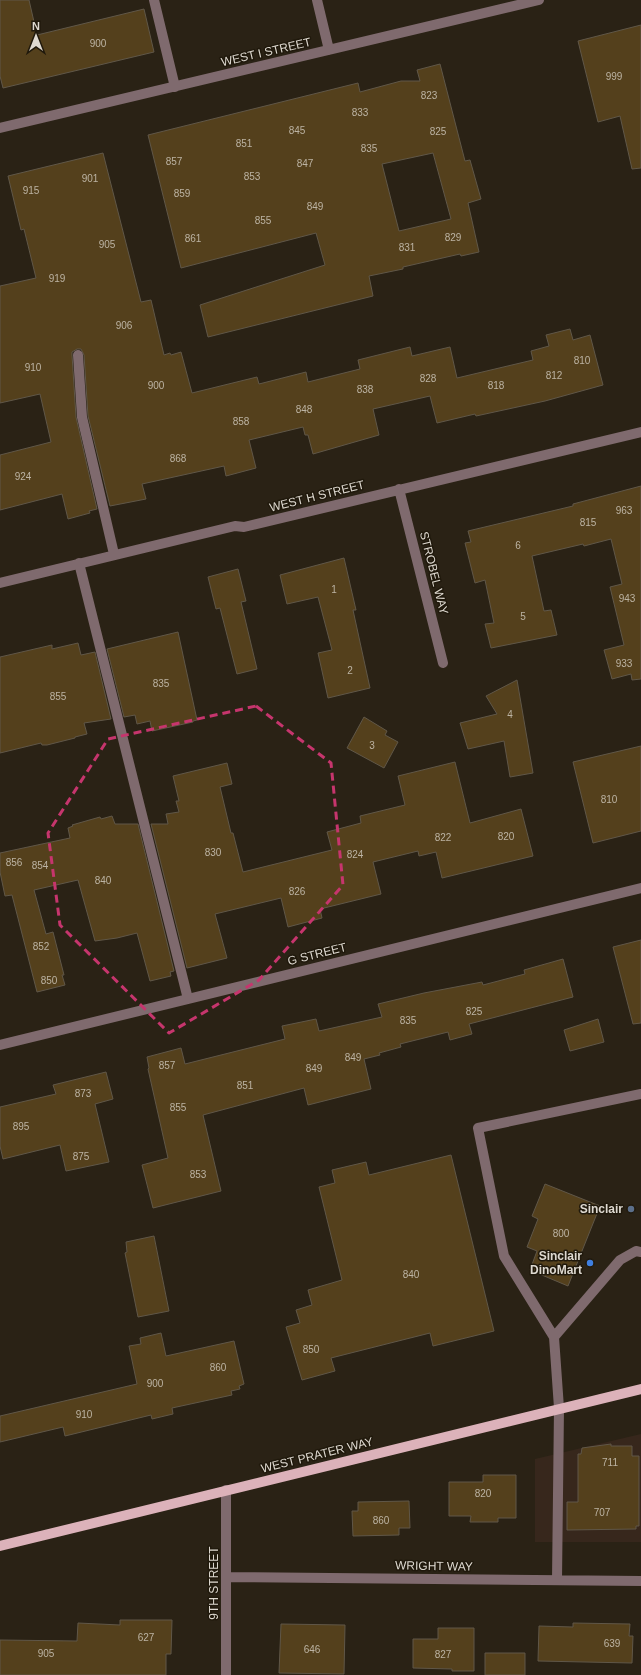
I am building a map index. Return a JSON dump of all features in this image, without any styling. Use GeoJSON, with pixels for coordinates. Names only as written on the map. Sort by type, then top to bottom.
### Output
{"type":"FeatureCollection","features":[{"type":"Feature","properties":{"kind":"main road","name":"WEST PRATER WAY"},"geometry":{"type":"LineString","coordinates":[[0,1546],[641,1389]]}},
{"type":"Feature","properties":{"kind":"street"},"geometry":{"type":"LineString","coordinates":[[154,0],[175,87]]}},
{"type":"Feature","properties":{"kind":"street"},"geometry":{"type":"LineString","coordinates":[[317,0],[329,50]]}},
{"type":"Feature","properties":{"kind":"street","name":"WEST I STREET"},"geometry":{"type":"LineString","coordinates":[[0,128],[329,50],[500,4],[539,0]]}},
{"type":"Feature","properties":{"kind":"street"},"geometry":{"type":"LineString","coordinates":[[78,355],[82,417],[114,554]]}},
{"type":"Feature","properties":{"kind":"street","name":"WEST H STREET"},"geometry":{"type":"LineString","coordinates":[[0,583],[114,554],[235,526],[244,527],[641,432]]}},
{"type":"Feature","properties":{"kind":"street","name":"STROBEL WAY"},"geometry":{"type":"LineString","coordinates":[[399,489],[443,663]]}},
{"type":"Feature","properties":{"kind":"street"},"geometry":{"type":"LineString","coordinates":[[79,563],[188,999]]}},
{"type":"Feature","properties":{"kind":"street","name":"G STREET"},"geometry":{"type":"LineString","coordinates":[[0,1045],[641,888]]}},
{"type":"Feature","properties":{"kind":"street"},"geometry":{"type":"LineString","coordinates":[[557,1580],[559,1408],[554,1337],[504,1256],[478,1128],[641,1094]]}},
{"type":"Feature","properties":{"kind":"street"},"geometry":{"type":"LineString","coordinates":[[554,1337],[620,1260],[636,1251],[641,1252]]}},
{"type":"Feature","properties":{"kind":"street","name":"9TH STREET"},"geometry":{"type":"LineString","coordinates":[[226,1490],[226,1675]]}},
{"type":"Feature","properties":{"kind":"street","name":"WRIGHT WAY"},"geometry":{"type":"LineString","coordinates":[[227,1577],[641,1581]]}},
{"type":"Feature","properties":{"kind":"highlighted area"},"geometry":{"type":"Polygon","coordinates":[[[256,706],[331,763],[343,885],[259,980],[169,1033],[60,925],[48,833],[108,739],[256,706]]]}},
{"type":"Feature","properties":{"kind":"shaded area"},"geometry":{"type":"Polygon","coordinates":[[[641,1434],[641,1542],[535,1542],[535,1459],[641,1434]]]}},
{"type":"Feature","properties":{"kind":"building"},"geometry":{"type":"Polygon","coordinates":[[[0,0],[29,0],[37,35],[144,9],[154,52],[3,88],[0,76],[0,0]]]}},
{"type":"Feature","properties":{"kind":"building"},"geometry":{"type":"Polygon","coordinates":[[[641,25],[641,168],[632,169],[620,116],[598,122],[578,41],[641,25]]]}},
{"type":"Feature","properties":{"kind":"building"},"geometry":{"type":"Polygon","coordinates":[[[440,64],[465,161],[470,160],[481,199],[468,203],[479,252],[461,256],[460,254],[369,276],[373,296],[208,337],[200,305],[325,265],[316,233],[181,268],[148,135],[358,83],[360,92],[401,81],[420,81],[417,70],[440,64]],[[433,153],[382,164],[399,231],[451,219],[433,153]]]}},
{"type":"Feature","properties":{"kind":"building"},"geometry":{"type":"Polygon","coordinates":[[[103,153],[141,302],[151,300],[164,355],[170,353],[171,355],[181,352],[192,393],[257,377],[259,384],[306,372],[308,382],[360,369],[358,360],[410,347],[412,356],[450,347],[457,378],[533,360],[531,351],[549,346],[546,335],[570,329],[573,340],[590,335],[603,385],[545,401],[476,416],[475,414],[437,423],[430,396],[373,409],[379,435],[313,454],[308,435],[305,435],[303,427],[249,440],[256,468],[226,476],[224,466],[142,484],[146,499],[110,506],[88,416],[84,355],[81,349],[77,349],[72,352],[76,417],[97,509],[89,511],[90,513],[68,519],[62,494],[0,510],[0,455],[51,442],[40,394],[0,403],[0,286],[36,278],[24,229],[21,230],[8,176],[103,153]]]}},
{"type":"Feature","properties":{"kind":"building"},"geometry":{"type":"Polygon","coordinates":[[[641,486],[641,679],[632,680],[631,674],[612,679],[604,650],[624,645],[610,587],[622,584],[611,539],[532,556],[544,611],[551,610],[557,635],[491,648],[485,624],[494,623],[485,580],[475,583],[465,543],[471,542],[468,531],[573,506],[573,504],[641,486]]]}},
{"type":"Feature","properties":{"kind":"building"},"geometry":{"type":"Polygon","coordinates":[[[344,558],[356,610],[353,610],[370,688],[328,698],[318,653],[332,650],[318,597],[287,604],[280,575],[344,558]]]}},
{"type":"Feature","properties":{"kind":"building"},"geometry":{"type":"Polygon","coordinates":[[[238,569],[246,601],[241,602],[257,669],[237,674],[220,608],[216,609],[208,577],[238,569]]]}},
{"type":"Feature","properties":{"kind":"building"},"geometry":{"type":"Polygon","coordinates":[[[178,632],[197,720],[152,731],[150,721],[137,724],[135,715],[124,717],[107,649],[178,632]]]}},
{"type":"Feature","properties":{"kind":"building"},"geometry":{"type":"Polygon","coordinates":[[[78,643],[81,655],[95,652],[111,719],[84,723],[87,734],[75,738],[47,745],[42,745],[41,743],[0,753],[0,657],[52,645],[52,649],[78,643]]]}},
{"type":"Feature","properties":{"kind":"building"},"geometry":{"type":"Polygon","coordinates":[[[517,680],[533,773],[510,777],[504,741],[468,749],[460,723],[497,714],[486,696],[517,680]]]}},
{"type":"Feature","properties":{"kind":"building"},"geometry":{"type":"Polygon","coordinates":[[[364,717],[387,731],[385,735],[398,742],[384,768],[347,748],[364,717]]]}},
{"type":"Feature","properties":{"kind":"building"},"geometry":{"type":"Polygon","coordinates":[[[641,746],[641,831],[593,843],[573,762],[641,746]]]}},
{"type":"Feature","properties":{"kind":"building"},"geometry":{"type":"Polygon","coordinates":[[[455,762],[470,823],[521,809],[533,856],[442,878],[436,852],[419,856],[418,851],[373,862],[381,894],[320,909],[322,918],[288,927],[281,898],[215,914],[227,958],[187,968],[151,824],[168,824],[166,814],[179,812],[176,801],[179,801],[173,776],[227,763],[232,784],[220,787],[231,833],[233,833],[243,872],[332,850],[327,832],[361,823],[360,816],[405,805],[398,776],[455,762]]]}},
{"type":"Feature","properties":{"kind":"building"},"geometry":{"type":"Polygon","coordinates":[[[112,816],[115,824],[138,824],[174,971],[170,972],[171,976],[150,981],[137,933],[95,941],[78,880],[34,890],[46,934],[53,932],[64,975],[62,975],[65,985],[37,992],[12,895],[5,896],[0,872],[0,853],[70,838],[68,828],[73,826],[72,825],[100,817],[101,819],[112,816]]]}},
{"type":"Feature","properties":{"kind":"building"},"geometry":{"type":"Polygon","coordinates":[[[641,940],[641,1023],[633,1024],[613,947],[641,940]]]}},
{"type":"Feature","properties":{"kind":"building"},"geometry":{"type":"Polygon","coordinates":[[[563,959],[573,997],[469,1024],[472,1034],[450,1040],[448,1032],[400,1044],[401,1047],[364,1059],[371,1089],[308,1105],[304,1088],[203,1115],[221,1191],[153,1208],[142,1165],[168,1158],[148,1069],[147,1057],[181,1048],[185,1064],[285,1039],[282,1026],[316,1019],[319,1031],[382,1017],[378,1004],[424,993],[482,982],[483,985],[525,974],[524,970],[563,959]]]}},
{"type":"Feature","properties":{"kind":"building"},"geometry":{"type":"Polygon","coordinates":[[[598,1019],[604,1042],[570,1051],[564,1030],[598,1019]]]}},
{"type":"Feature","properties":{"kind":"building"},"geometry":{"type":"Polygon","coordinates":[[[106,1072],[113,1099],[95,1104],[109,1162],[66,1171],[60,1145],[3,1159],[0,1146],[0,1107],[56,1094],[53,1085],[106,1072]]]}},
{"type":"Feature","properties":{"kind":"building"},"geometry":{"type":"Polygon","coordinates":[[[451,1155],[494,1331],[433,1346],[430,1333],[331,1358],[335,1371],[302,1380],[286,1327],[300,1323],[296,1310],[312,1305],[308,1290],[342,1280],[319,1187],[335,1183],[332,1170],[366,1162],[369,1175],[451,1155]]]}},
{"type":"Feature","properties":{"kind":"building"},"geometry":{"type":"Polygon","coordinates":[[[545,1184],[600,1206],[568,1286],[530,1270],[537,1251],[527,1247],[538,1219],[532,1216],[545,1184]]]}},
{"type":"Feature","properties":{"kind":"building"},"geometry":{"type":"Polygon","coordinates":[[[154,1236],[169,1311],[138,1317],[125,1253],[127,1252],[126,1242],[154,1236]]]}},
{"type":"Feature","properties":{"kind":"building"},"geometry":{"type":"Polygon","coordinates":[[[161,1333],[166,1356],[234,1341],[244,1384],[239,1386],[240,1389],[231,1391],[232,1395],[172,1408],[173,1414],[152,1419],[151,1415],[65,1436],[63,1427],[0,1442],[0,1416],[137,1384],[129,1346],[141,1344],[140,1338],[161,1333]]]}},
{"type":"Feature","properties":{"kind":"building"},"geometry":{"type":"Polygon","coordinates":[[[611,1444],[611,1446],[632,1446],[632,1456],[639,1456],[639,1526],[636,1526],[636,1529],[567,1530],[567,1502],[578,1502],[578,1454],[581,1454],[582,1448],[611,1444]]]}},
{"type":"Feature","properties":{"kind":"building"},"geometry":{"type":"Polygon","coordinates":[[[483,1475],[516,1475],[516,1518],[498,1518],[498,1522],[470,1522],[471,1516],[449,1516],[449,1482],[483,1482],[483,1475]]]}},
{"type":"Feature","properties":{"kind":"building"},"geometry":{"type":"Polygon","coordinates":[[[409,1501],[410,1528],[399,1528],[399,1535],[353,1536],[352,1511],[358,1511],[358,1502],[409,1501]]]}},
{"type":"Feature","properties":{"kind":"building"},"geometry":{"type":"Polygon","coordinates":[[[120,1620],[172,1620],[171,1654],[166,1654],[166,1675],[0,1675],[0,1640],[77,1641],[78,1623],[120,1625],[120,1620]]]}},
{"type":"Feature","properties":{"kind":"building"},"geometry":{"type":"Polygon","coordinates":[[[573,1623],[630,1624],[629,1636],[633,1636],[632,1663],[538,1661],[539,1626],[573,1627],[573,1623]]]}},
{"type":"Feature","properties":{"kind":"building"},"geometry":{"type":"Polygon","coordinates":[[[281,1624],[345,1625],[344,1674],[279,1673],[281,1624]]]}},
{"type":"Feature","properties":{"kind":"building"},"geometry":{"type":"Polygon","coordinates":[[[438,1628],[474,1628],[474,1671],[413,1668],[413,1639],[438,1639],[438,1628]]]}},
{"type":"Feature","properties":{"kind":"building"},"geometry":{"type":"Polygon","coordinates":[[[485,1653],[525,1653],[525,1675],[485,1675],[485,1653]]]}},
{"type":"Feature","properties":{"kind":"place","name":"Sinclair"},"geometry":{"type":"Point","coordinates":[631,1209]}},
{"type":"Feature","properties":{"kind":"place","name":"Sinclair DinoMart"},"geometry":{"type":"Point","coordinates":[590,1263]}}]}
